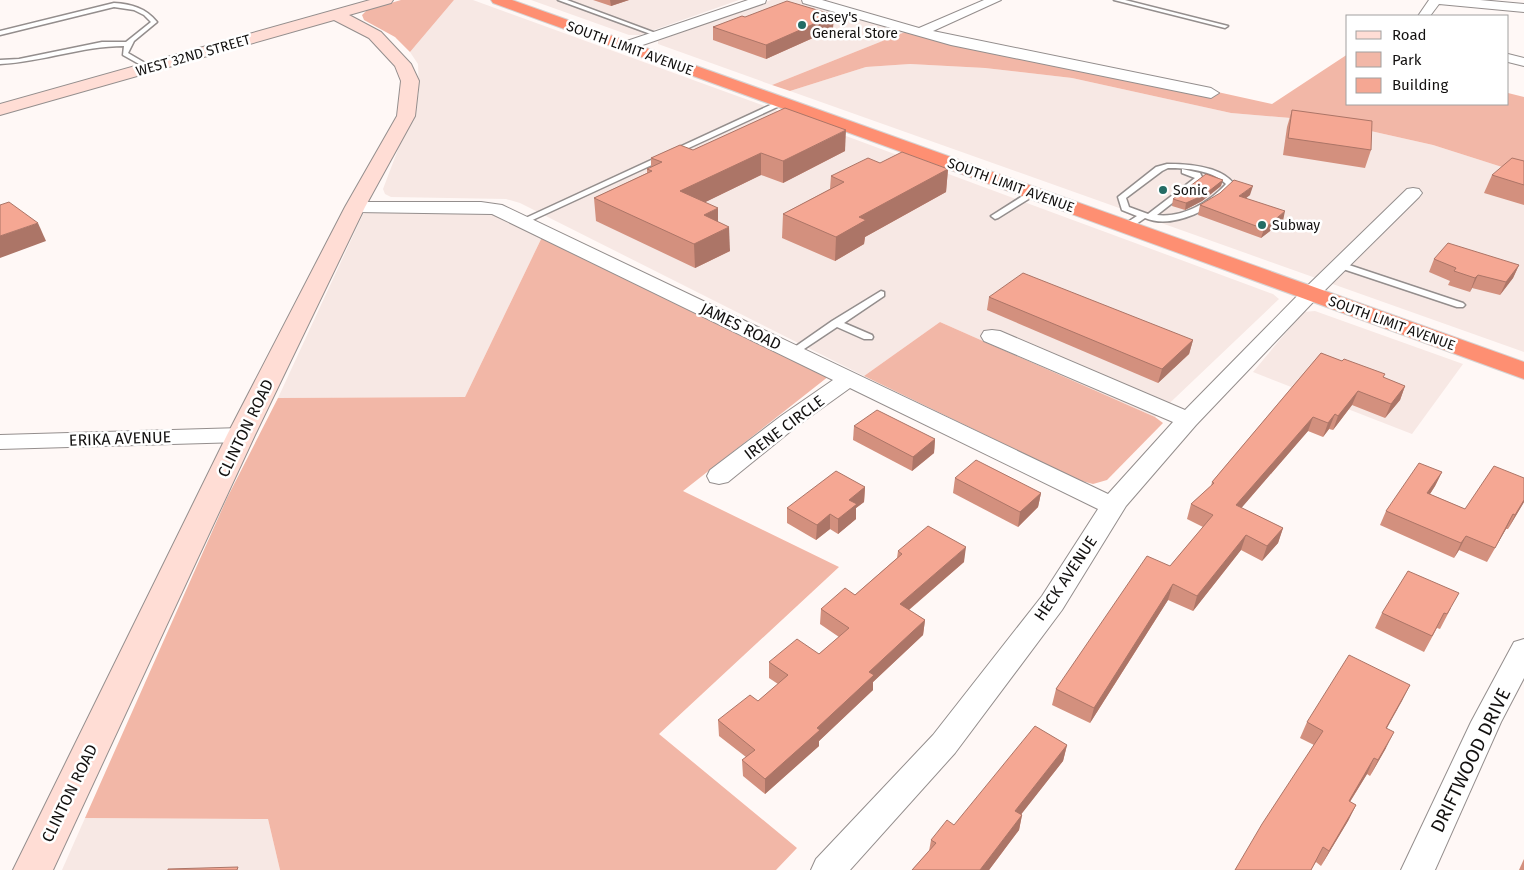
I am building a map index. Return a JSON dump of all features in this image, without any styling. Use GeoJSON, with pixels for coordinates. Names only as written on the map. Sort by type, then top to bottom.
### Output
{"type":"FeatureCollection","features":[{"type":"Feature","properties":{"kind":"highway","name":"SOUTH LIMIT AVENUE"},"geometry":{"type":"LineString","coordinates":[[498,0],[782,103],[907,151],[1032,193],[1524,370]]}},
{"type":"Feature","properties":{"kind":"street","name":"WEST 32ND STREET"},"geometry":{"type":"LineString","coordinates":[[0,110],[386,0]]}},
{"type":"Feature","properties":{"kind":"street"},"geometry":{"type":"LineString","coordinates":[[626,46],[760,0]]}},
{"type":"Feature","properties":{"kind":"street"},"geometry":{"type":"LineString","coordinates":[[808,0],[951,41],[1211,93]]}},
{"type":"Feature","properties":{"kind":"street"},"geometry":{"type":"LineString","coordinates":[[920,32],[995,0]]}},
{"type":"Feature","properties":{"kind":"street"},"geometry":{"type":"LineString","coordinates":[[1425,15],[1434,0]]}},
{"type":"Feature","properties":{"kind":"street"},"geometry":{"type":"LineString","coordinates":[[1438,0],[1524,8]]}},
{"type":"Feature","properties":{"kind":"street","name":"CLINTON ROAD"},"geometry":{"type":"LineString","coordinates":[[33,870],[241,435],[355,207],[406,116],[410,81],[402,64],[375,35],[336,14]]}},
{"type":"Feature","properties":{"kind":"street"},"geometry":{"type":"LineString","coordinates":[[1509,58],[1524,62]]}},
{"type":"Feature","properties":{"kind":"street","name":"HECK AVENUE"},"geometry":{"type":"LineString","coordinates":[[828,870],[944,744],[1052,602],[1113,506],[1188,420],[1310,294],[1413,194]]}},
{"type":"Feature","properties":{"kind":"street","name":"JAMES ROAD"},"geometry":{"type":"LineString","coordinates":[[355,207],[481,208],[496,210],[523,221],[794,351],[1113,506]]}},
{"type":"Feature","properties":{"kind":"street"},"geometry":{"type":"LineString","coordinates":[[992,336],[1188,420]]}},
{"type":"Feature","properties":{"kind":"street","name":"IRENE CIRCLE"},"geometry":{"type":"LineString","coordinates":[[719,476],[850,378]]}},
{"type":"Feature","properties":{"kind":"street","name":"ERIKA AVENUE"},"geometry":{"type":"LineString","coordinates":[[0,442],[241,435]]}},
{"type":"Feature","properties":{"kind":"street","name":"DRIFTWOOD DRIVE"},"geometry":{"type":"LineString","coordinates":[[1418,870],[1486,722],[1524,650]]}},
{"type":"Feature","properties":{"kind":"lane"},"geometry":{"type":"LineString","coordinates":[[561,0],[658,35]]}},
{"type":"Feature","properties":{"kind":"lane"},"geometry":{"type":"LineString","coordinates":[[1117,0],[1225,26]]}},
{"type":"Feature","properties":{"kind":"lane"},"geometry":{"type":"LineString","coordinates":[[0,33],[114,5],[126,5],[150,15],[154,22],[128,44],[125,54],[150,68]]}},
{"type":"Feature","properties":{"kind":"lane"},"geometry":{"type":"LineString","coordinates":[[0,62],[19,61],[102,44],[128,44]]}},
{"type":"Feature","properties":{"kind":"lane"},"geometry":{"type":"LineString","coordinates":[[523,221],[782,103]]}},
{"type":"Feature","properties":{"kind":"lane"},"geometry":{"type":"LineString","coordinates":[[1174,165],[1207,171],[1227,180],[1230,184],[1195,213],[1184,217],[1146,216],[1124,208],[1122,197],[1130,189],[1159,169],[1174,165]]}},
{"type":"Feature","properties":{"kind":"lane"},"geometry":{"type":"LineString","coordinates":[[1126,227],[1146,216],[1199,179],[1197,175],[1180,170],[1171,171],[1139,188],[1130,189]]}},
{"type":"Feature","properties":{"kind":"lane"},"geometry":{"type":"LineString","coordinates":[[995,216],[1032,193]]}},
{"type":"Feature","properties":{"kind":"lane"},"geometry":{"type":"LineString","coordinates":[[1340,265],[1460,305]]}},
{"type":"Feature","properties":{"kind":"lane"},"geometry":{"type":"LineString","coordinates":[[794,351],[881,294]]}},
{"type":"Feature","properties":{"kind":"lane"},"geometry":{"type":"LineString","coordinates":[[836,323],[868,337]]}},
{"type":"Feature","properties":{"kind":"shaded area"},"geometry":{"type":"Polygon","coordinates":[[[454,0],[473,0],[1273,294],[1279,299],[1155,417],[940,322],[864,376],[520,203],[506,199],[391,197],[385,194],[383,189],[419,94],[418,64],[410,52],[454,0]]]}},
{"type":"Feature","properties":{"kind":"shaded area"},"geometry":{"type":"Polygon","coordinates":[[[531,0],[739,0],[640,35],[629,35],[531,0]]]}},
{"type":"Feature","properties":{"kind":"shaded area"},"geometry":{"type":"Polygon","coordinates":[[[771,0],[799,0],[905,32],[772,85],[658,44],[658,41],[771,0]]]}},
{"type":"Feature","properties":{"kind":"shaded area"},"geometry":{"type":"Polygon","coordinates":[[[910,64],[985,68],[1072,78],[1231,113],[1326,121],[1433,145],[1524,174],[1524,352],[790,91],[866,67],[910,64]]]}},
{"type":"Feature","properties":{"kind":"shaded area"},"geometry":{"type":"Polygon","coordinates":[[[377,209],[493,209],[544,233],[465,397],[278,398],[363,214],[377,209]]]}},
{"type":"Feature","properties":{"kind":"shaded area"},"geometry":{"type":"Polygon","coordinates":[[[1315,311],[1463,364],[1412,434],[1253,372],[1303,312],[1315,311]]]}},
{"type":"Feature","properties":{"kind":"shaded area"},"geometry":{"type":"Polygon","coordinates":[[[85,818],[268,819],[280,870],[62,870],[85,818]]]}},
{"type":"Feature","properties":{"kind":"green space"},"geometry":{"type":"Polygon","coordinates":[[[401,0],[454,0],[410,52],[395,37],[364,20],[362,15],[367,10],[401,0]]]}},
{"type":"Feature","properties":{"kind":"green space"},"geometry":{"type":"Polygon","coordinates":[[[905,32],[1208,94],[1213,91],[1272,104],[1346,55],[1346,105],[1509,105],[1509,93],[1524,97],[1524,174],[1433,145],[1326,121],[1231,113],[1072,78],[985,68],[910,64],[866,67],[790,91],[772,85],[905,32]]]}},
{"type":"Feature","properties":{"kind":"green space"},"geometry":{"type":"Polygon","coordinates":[[[544,233],[829,376],[683,491],[839,567],[659,734],[797,848],[776,870],[280,870],[268,819],[85,818],[227,498],[278,398],[465,397],[544,233]]]}},
{"type":"Feature","properties":{"kind":"green space"},"geometry":{"type":"Polygon","coordinates":[[[940,322],[1155,417],[1163,423],[1107,480],[1093,484],[1078,480],[864,376],[940,322]]]}},
{"type":"Feature","properties":{"kind":"building"},"geometry":{"type":"Polygon","coordinates":[[[787,1],[834,15],[766,45],[713,27],[742,16],[745,17],[787,1]]]}},
{"type":"Feature","properties":{"kind":"building"},"geometry":{"type":"Polygon","coordinates":[[[785,108],[846,130],[783,161],[761,153],[680,191],[718,208],[704,215],[729,227],[694,244],[594,198],[652,171],[647,169],[662,162],[651,158],[680,145],[693,150],[785,108]]]}},
{"type":"Feature","properties":{"kind":"building"},"geometry":{"type":"Polygon","coordinates":[[[1292,110],[1372,121],[1371,150],[1288,138],[1292,110]]]}},
{"type":"Feature","properties":{"kind":"building"},"geometry":{"type":"Polygon","coordinates":[[[902,152],[948,169],[859,217],[866,220],[836,237],[783,214],[844,182],[831,176],[868,158],[880,163],[902,152]]]}},
{"type":"Feature","properties":{"kind":"building"},"geometry":{"type":"Polygon","coordinates":[[[1512,158],[1524,161],[1524,185],[1492,175],[1512,158]]]}},
{"type":"Feature","properties":{"kind":"building"},"geometry":{"type":"Polygon","coordinates":[[[1206,174],[1223,180],[1204,195],[1186,203],[1173,199],[1206,174]]]}},
{"type":"Feature","properties":{"kind":"building"},"geometry":{"type":"Polygon","coordinates":[[[1234,180],[1253,186],[1239,196],[1285,211],[1264,229],[1200,205],[1220,193],[1234,180]]]}},
{"type":"Feature","properties":{"kind":"building"},"geometry":{"type":"Polygon","coordinates":[[[9,202],[38,223],[0,236],[0,205],[9,202]]]}},
{"type":"Feature","properties":{"kind":"building"},"geometry":{"type":"Polygon","coordinates":[[[1448,243],[1519,265],[1506,282],[1478,275],[1475,278],[1454,271],[1456,268],[1434,259],[1448,243]]]}},
{"type":"Feature","properties":{"kind":"building"},"geometry":{"type":"Polygon","coordinates":[[[1023,273],[1193,340],[1162,369],[989,297],[1023,273]]]}},
{"type":"Feature","properties":{"kind":"building"},"geometry":{"type":"Polygon","coordinates":[[[1321,353],[1385,374],[1383,377],[1405,386],[1391,404],[1358,391],[1338,416],[1335,414],[1328,423],[1313,417],[1236,505],[1283,528],[1267,546],[1246,535],[1197,596],[1173,584],[1094,708],[1056,689],[1147,556],[1170,566],[1213,515],[1191,504],[1214,483],[1212,482],[1321,353]]]}},
{"type":"Feature","properties":{"kind":"building"},"geometry":{"type":"Polygon","coordinates":[[[877,410],[935,439],[913,457],[854,426],[877,410]]]}},
{"type":"Feature","properties":{"kind":"building"},"geometry":{"type":"Polygon","coordinates":[[[976,460],[1041,493],[1020,512],[955,478],[976,460]]]}},
{"type":"Feature","properties":{"kind":"building"},"geometry":{"type":"Polygon","coordinates":[[[1419,463],[1442,472],[1427,493],[1465,509],[1494,466],[1524,478],[1524,500],[1515,515],[1513,514],[1495,548],[1466,536],[1461,543],[1386,511],[1419,463]]]}},
{"type":"Feature","properties":{"kind":"building"},"geometry":{"type":"Polygon","coordinates":[[[836,471],[865,487],[849,500],[857,504],[838,519],[830,514],[817,525],[787,508],[836,471]]]}},
{"type":"Feature","properties":{"kind":"building"},"geometry":{"type":"Polygon","coordinates":[[[928,526],[966,547],[900,604],[925,620],[869,672],[874,675],[817,728],[820,730],[765,779],[742,760],[755,750],[718,720],[750,695],[758,701],[788,675],[769,662],[797,639],[819,654],[849,628],[821,609],[845,588],[855,595],[902,554],[898,551],[928,526]]]}},
{"type":"Feature","properties":{"kind":"building"},"geometry":{"type":"Polygon","coordinates":[[[1408,571],[1459,593],[1447,614],[1444,613],[1432,636],[1382,613],[1408,571]]]}},
{"type":"Feature","properties":{"kind":"building"},"geometry":{"type":"Polygon","coordinates":[[[1349,655],[1410,685],[1386,728],[1394,732],[1378,760],[1374,758],[1349,801],[1356,805],[1329,851],[1323,847],[1311,870],[1235,870],[1262,824],[1323,731],[1307,722],[1349,655]]]}},
{"type":"Feature","properties":{"kind":"building"},"geometry":{"type":"Polygon","coordinates":[[[1035,726],[1067,745],[1015,811],[1022,815],[980,870],[912,870],[936,843],[931,840],[947,820],[954,825],[1035,726]]]}},
{"type":"Feature","properties":{"kind":"building"},"geometry":{"type":"Polygon","coordinates":[[[238,867],[237,870],[168,870],[168,869],[238,867]]]}},
{"type":"Feature","properties":{"kind":"place","name":"Casey's General Store"},"geometry":{"type":"Point","coordinates":[802,25]}},
{"type":"Feature","properties":{"kind":"place","name":"Sonic"},"geometry":{"type":"Point","coordinates":[1163,190]}},
{"type":"Feature","properties":{"kind":"place","name":"Subway"},"geometry":{"type":"Point","coordinates":[1262,225]}}]}
